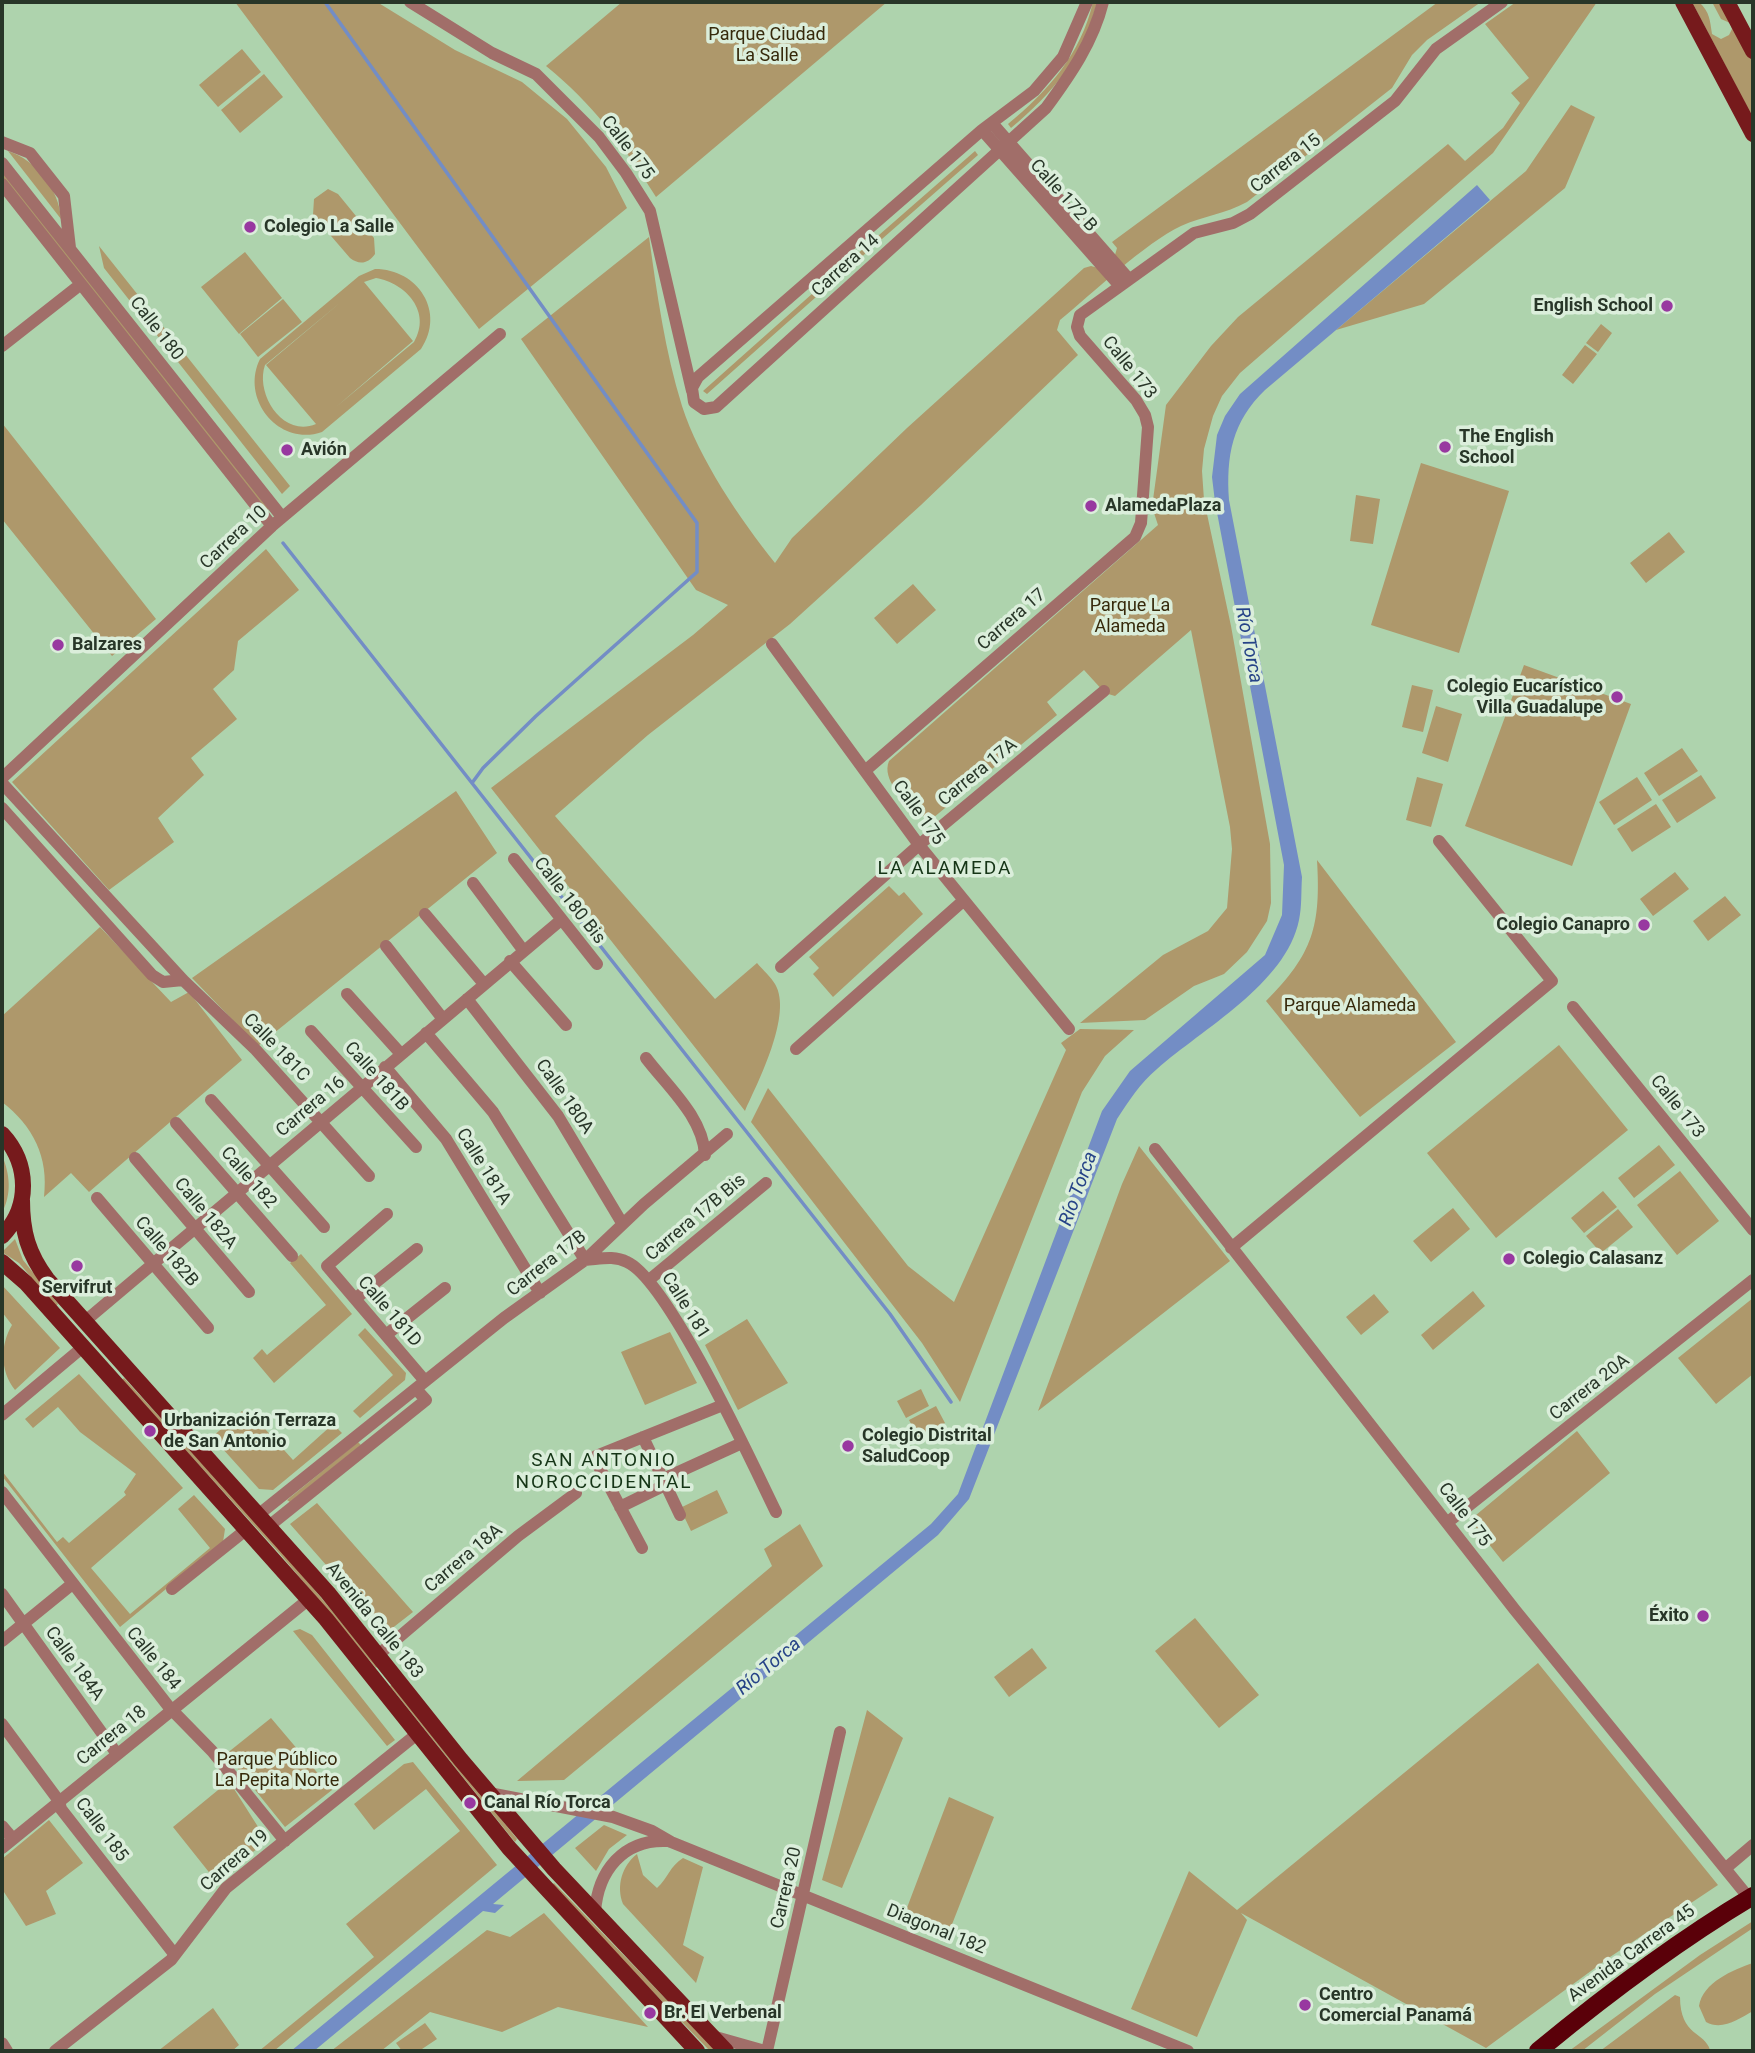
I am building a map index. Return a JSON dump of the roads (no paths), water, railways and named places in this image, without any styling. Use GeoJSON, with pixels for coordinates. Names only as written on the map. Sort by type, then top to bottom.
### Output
{"type":"FeatureCollection","features":[{"type":"Feature","properties":{"kind":"highway","name":"Avenida Carrera 45"},"geometry":{"type":"LineString","coordinates":[[1538,2051],[1634,1974],[1751,1897]]}},
{"type":"Feature","properties":{"kind":"main road"},"geometry":{"type":"LineString","coordinates":[[1683,2],[1753,134]]}},
{"type":"Feature","properties":{"kind":"main road"},"geometry":{"type":"LineString","coordinates":[[1727,2],[1753,51]]}},
{"type":"Feature","properties":{"kind":"main road","name":"Avenida Calle 183"},"geometry":{"type":"LineString","coordinates":[[2,1134],[17,1154],[21,1168],[22,1223],[29,1252],[47,1279],[263,1521],[378,1655],[554,1869],[726,2051]]}},
{"type":"Feature","properties":{"kind":"main road"},"geometry":{"type":"LineString","coordinates":[[2,1236],[12,1224],[22,1200]]}},
{"type":"Feature","properties":{"kind":"main road","name":"Avenida Calle 183"},"geometry":{"type":"LineString","coordinates":[[2,1262],[26,1283],[309,1599],[509,1848],[697,2051]]}},
{"type":"Feature","properties":{"kind":"street","name":"Calle 175"},"geometry":{"type":"LineString","coordinates":[[410,2],[492,53],[536,74],[599,137],[626,173],[650,211],[694,402]]}},
{"type":"Feature","properties":{"kind":"street"},"geometry":{"type":"LineString","coordinates":[[694,402],[692,388],[698,377],[987,127],[1034,91],[1063,57],[1087,2]]}},
{"type":"Feature","properties":{"kind":"street","name":"Carrera 14"},"geometry":{"type":"LineString","coordinates":[[694,402],[704,409],[716,407],[1046,108],[1078,63],[1097,26],[1104,2]]}},
{"type":"Feature","properties":{"kind":"street","name":"Carrera 15"},"geometry":{"type":"LineString","coordinates":[[1077,327],[1080,315],[1194,233],[1233,223],[1250,214],[1395,102],[1436,49],[1502,2]]}},
{"type":"Feature","properties":{"kind":"street","name":"Calle 172 B"},"geometry":{"type":"LineString","coordinates":[[987,127],[1124,281]]}},
{"type":"Feature","properties":{"kind":"street"},"geometry":{"type":"LineString","coordinates":[[2,142],[30,153],[64,196],[70,248]]}},
{"type":"Feature","properties":{"kind":"street","name":"Calle 180"},"geometry":{"type":"LineString","coordinates":[[2,163],[70,248],[277,522]]}},
{"type":"Feature","properties":{"kind":"street","name":"Calle 180"},"geometry":{"type":"LineString","coordinates":[[2,184],[277,522]]}},
{"type":"Feature","properties":{"kind":"street"},"geometry":{"type":"LineString","coordinates":[[2,346],[81,284]]}},
{"type":"Feature","properties":{"kind":"street","name":"Calle 173"},"geometry":{"type":"LineString","coordinates":[[1077,327],[1080,336],[1136,400],[1144,415],[1148,427],[1143,476]]}},
{"type":"Feature","properties":{"kind":"street","name":"Carrera 10"},"geometry":{"type":"LineString","coordinates":[[2,780],[277,522],[500,334]]}},
{"type":"Feature","properties":{"kind":"street","name":"Carrera 17"},"geometry":{"type":"LineString","coordinates":[[866,770],[1135,537],[1141,523],[1143,476]]}},
{"type":"Feature","properties":{"kind":"street","name":"Calle 175"},"geometry":{"type":"LineString","coordinates":[[772,644],[919,845],[1069,1029]]}},
{"type":"Feature","properties":{"kind":"street","name":"Carrera 17A"},"geometry":{"type":"LineString","coordinates":[[781,967],[919,845],[1104,691]]}},
{"type":"Feature","properties":{"kind":"street","name":"Calle 181C"},"geometry":{"type":"LineString","coordinates":[[2,780],[183,980],[256,1050],[369,1175]]}},
{"type":"Feature","properties":{"kind":"street"},"geometry":{"type":"LineString","coordinates":[[2,807],[152,975],[163,982],[183,980]]}},
{"type":"Feature","properties":{"kind":"street"},"geometry":{"type":"LineString","coordinates":[[1231,1248],[1552,981],[1439,841]]}},
{"type":"Feature","properties":{"kind":"street","name":"Calle 180 Bis"},"geometry":{"type":"LineString","coordinates":[[514,859],[597,964]]}},
{"type":"Feature","properties":{"kind":"street"},"geometry":{"type":"LineString","coordinates":[[472,883],[523,950]]}},
{"type":"Feature","properties":{"kind":"street"},"geometry":{"type":"LineString","coordinates":[[796,1049],[963,901]]}},
{"type":"Feature","properties":{"kind":"street"},"geometry":{"type":"LineString","coordinates":[[425,915],[484,984]]}},
{"type":"Feature","properties":{"kind":"street","name":"Carrera 16"},"geometry":{"type":"LineString","coordinates":[[84,1322],[561,920]]}},
{"type":"Feature","properties":{"kind":"street"},"geometry":{"type":"LineString","coordinates":[[386,946],[443,1019]]}},
{"type":"Feature","properties":{"kind":"street"},"geometry":{"type":"LineString","coordinates":[[510,961],[566,1025]]}},
{"type":"Feature","properties":{"kind":"street"},"geometry":{"type":"LineString","coordinates":[[347,995],[401,1054]]}},
{"type":"Feature","properties":{"kind":"street","name":"Calle 180A"},"geometry":{"type":"LineString","coordinates":[[467,999],[558,1116],[622,1223]]}},
{"type":"Feature","properties":{"kind":"street","name":"Calle 173"},"geometry":{"type":"LineString","coordinates":[[1573,1006],[1753,1230]]}},
{"type":"Feature","properties":{"kind":"street","name":"Calle 181B"},"geometry":{"type":"LineString","coordinates":[[311,1031],[416,1147]]}},
{"type":"Feature","properties":{"kind":"street"},"geometry":{"type":"LineString","coordinates":[[426,1033],[493,1112],[585,1260]]}},
{"type":"Feature","properties":{"kind":"street"},"geometry":{"type":"LineString","coordinates":[[646,1058],[694,1119],[705,1142],[705,1155]]}},
{"type":"Feature","properties":{"kind":"street","name":"Calle 181A"},"geometry":{"type":"LineString","coordinates":[[386,1067],[446,1139],[540,1293]]}},
{"type":"Feature","properties":{"kind":"street"},"geometry":{"type":"LineString","coordinates":[[211,1100],[324,1227]]}},
{"type":"Feature","properties":{"kind":"street","name":"Calle 182"},"geometry":{"type":"LineString","coordinates":[[176,1123],[292,1256]]}},
{"type":"Feature","properties":{"kind":"street","name":"Carrera 17B"},"geometry":{"type":"LineString","coordinates":[[263,1521],[361,1433],[585,1260],[622,1223],[727,1134]]}},
{"type":"Feature","properties":{"kind":"street","name":"Calle 175"},"geometry":{"type":"LineString","coordinates":[[1155,1149],[1561,1668],[1751,1897]]}},
{"type":"Feature","properties":{"kind":"street","name":"Calle 182A"},"geometry":{"type":"LineString","coordinates":[[135,1158],[249,1292]]}},
{"type":"Feature","properties":{"kind":"street","name":"Carrera 17B Bis"},"geometry":{"type":"LineString","coordinates":[[649,1280],[766,1182]]}},
{"type":"Feature","properties":{"kind":"street","name":"Calle 182B"},"geometry":{"type":"LineString","coordinates":[[97,1198],[208,1328]]}},
{"type":"Feature","properties":{"kind":"street","name":"Calle 181D"},"geometry":{"type":"LineString","coordinates":[[387,1214],[327,1266],[386,1335],[421,1385]]}},
{"type":"Feature","properties":{"kind":"street"},"geometry":{"type":"LineString","coordinates":[[355,1299],[416,1249]]}},
{"type":"Feature","properties":{"kind":"street","name":"Calle 181"},"geometry":{"type":"LineString","coordinates":[[585,1260],[612,1257],[627,1261],[649,1280],[723,1405],[776,1512]]}},
{"type":"Feature","properties":{"kind":"street","name":"Carrera 20A"},"geometry":{"type":"LineString","coordinates":[[1448,1522],[1753,1280]]}},
{"type":"Feature","properties":{"kind":"street"},"geometry":{"type":"LineString","coordinates":[[386,1335],[445,1288]]}},
{"type":"Feature","properties":{"kind":"street"},"geometry":{"type":"LineString","coordinates":[[2,1415],[83,1347]]}},
{"type":"Feature","properties":{"kind":"street"},"geometry":{"type":"LineString","coordinates":[[263,1521],[426,1401],[421,1385]]}},
{"type":"Feature","properties":{"kind":"street"},"geometry":{"type":"LineString","coordinates":[[642,1548],[596,1457],[723,1405]]}},
{"type":"Feature","properties":{"kind":"street"},"geometry":{"type":"LineString","coordinates":[[361,1433],[370,1444]]}},
{"type":"Feature","properties":{"kind":"street"},"geometry":{"type":"LineString","coordinates":[[643,1437],[680,1515]]}},
{"type":"Feature","properties":{"kind":"street"},"geometry":{"type":"LineString","coordinates":[[621,1507],[742,1443]]}},
{"type":"Feature","properties":{"kind":"street","name":"Calle 184"},"geometry":{"type":"LineString","coordinates":[[2,1492],[71,1585],[171,1710],[212,1751],[285,1840]]}},
{"type":"Feature","properties":{"kind":"street","name":"Carrera 18A"},"geometry":{"type":"LineString","coordinates":[[378,1655],[518,1536],[576,1493]]}},
{"type":"Feature","properties":{"kind":"street"},"geometry":{"type":"LineString","coordinates":[[172,1589],[247,1530]]}},
{"type":"Feature","properties":{"kind":"street"},"geometry":{"type":"LineString","coordinates":[[2,1641],[71,1585]]}},
{"type":"Feature","properties":{"kind":"street","name":"Calle 184A"},"geometry":{"type":"LineString","coordinates":[[2,1594],[117,1754]]}},
{"type":"Feature","properties":{"kind":"street","name":"Carrera 18"},"geometry":{"type":"LineString","coordinates":[[2,1848],[309,1599]]}},
{"type":"Feature","properties":{"kind":"street","name":"Calle 185"},"geometry":{"type":"LineString","coordinates":[[2,1724],[59,1801],[61,1809],[175,1955]]}},
{"type":"Feature","properties":{"kind":"street","name":"Carrera 20"},"geometry":{"type":"LineString","coordinates":[[766,2051],[841,1732]]}},
{"type":"Feature","properties":{"kind":"street","name":"Carrera 19"},"geometry":{"type":"LineString","coordinates":[[55,2051],[175,1955],[218,1894],[417,1734]]}},
{"type":"Feature","properties":{"kind":"street","name":"Diagonal 182"},"geometry":{"type":"LineString","coordinates":[[489,1793],[613,1817],[652,1831],[671,1842],[1188,2051]]}},
{"type":"Feature","properties":{"kind":"street"},"geometry":{"type":"LineString","coordinates":[[2,1826],[13,1839]]}},
{"type":"Feature","properties":{"kind":"street","name":"Diagonal 182"},"geometry":{"type":"LineString","coordinates":[[594,1912],[598,1885],[618,1857],[638,1845],[671,1842]]}},
{"type":"Feature","properties":{"kind":"street"},"geometry":{"type":"LineString","coordinates":[[1726,1868],[1753,1844]]}},
{"type":"Feature","properties":{"kind":"street"},"geometry":{"type":"LineString","coordinates":[[712,2036],[766,2051]]}},
{"type":"Feature","properties":{"kind":"street"},"geometry":{"type":"LineString","coordinates":[[2,2043],[7,2051]]}},
{"type":"Feature","properties":{"kind":"water","name":"Río Torca"},"geometry":{"type":"Polygon","coordinates":[[[1477,185],[1490,200],[1265,390],[1238,427],[1230,454],[1229,500],[1302,877],[1299,920],[1291,943],[1278,965],[1260,985],[1151,1074],[1117,1119],[969,1499],[938,1535],[493,1904],[504,1905],[495,1913],[483,1911],[314,2051],[291,2051],[931,1524],[958,1494],[1102,1111],[1130,1071],[1265,955],[1282,915],[1284,865],[1215,502],[1212,477],[1217,435],[1225,416],[1240,394],[1477,185]]]}},
{"type":"Feature","properties":{"kind":"waterway"},"geometry":{"type":"LineString","coordinates":[[325,2],[697,523],[697,572],[536,716],[483,768],[472,783]]}},
{"type":"Feature","properties":{"kind":"waterway"},"geometry":{"type":"LineString","coordinates":[[283,543],[890,1314],[951,1402]]}},
{"type":"Feature","properties":{"kind":"place","name":"Colegio La Salle"},"geometry":{"type":"Point","coordinates":[250,227]}},
{"type":"Feature","properties":{"kind":"place","name":"English School"},"geometry":{"type":"Point","coordinates":[1667,306]}},
{"type":"Feature","properties":{"kind":"place","name":"The English School"},"geometry":{"type":"Point","coordinates":[1445,447]}},
{"type":"Feature","properties":{"kind":"place","name":"Avión"},"geometry":{"type":"Point","coordinates":[287,450]}},
{"type":"Feature","properties":{"kind":"place","name":"AlamedaPlaza"},"geometry":{"type":"Point","coordinates":[1091,506]}},
{"type":"Feature","properties":{"kind":"place","name":"Balzares"},"geometry":{"type":"Point","coordinates":[58,645]}},
{"type":"Feature","properties":{"kind":"place","name":"Colegio Eucarístico Villa Guadalupe"},"geometry":{"type":"Point","coordinates":[1617,697]}},
{"type":"Feature","properties":{"kind":"place","name":"Colegio Canapro"},"geometry":{"type":"Point","coordinates":[1644,925]}},
{"type":"Feature","properties":{"kind":"place","name":"Colegio Calasanz"},"geometry":{"type":"Point","coordinates":[1509,1259]}},
{"type":"Feature","properties":{"kind":"place","name":"Servifrut"},"geometry":{"type":"Point","coordinates":[77,1266]}},
{"type":"Feature","properties":{"kind":"place","name":"Urbanización Terraza de San Antonio"},"geometry":{"type":"Point","coordinates":[150,1431]}},
{"type":"Feature","properties":{"kind":"place","name":"Colegio Distrital SaludCoop"},"geometry":{"type":"Point","coordinates":[848,1446]}},
{"type":"Feature","properties":{"kind":"place","name":"Éxito"},"geometry":{"type":"Point","coordinates":[1703,1616]}},
{"type":"Feature","properties":{"kind":"place","name":"Canal Río Torca"},"geometry":{"type":"Point","coordinates":[470,1803]}},
{"type":"Feature","properties":{"kind":"place","name":"Centro Comercial Panamá"},"geometry":{"type":"Point","coordinates":[1305,2005]}},
{"type":"Feature","properties":{"kind":"place","name":"Br. El Verbenal"},"geometry":{"type":"Point","coordinates":[650,2013]}},
{"type":"Feature","properties":{"kind":"district","name":"LA ALAMEDA"},"geometry":{"type":"Point","coordinates":[945,869]}},
{"type":"Feature","properties":{"kind":"district","name":"SAN ANTONIO NOROCCIDENTAL"},"geometry":{"type":"Point","coordinates":[604,1472]}},
{"type":"Feature","properties":{"kind":"park label","name":"Parque Ciudad La Salle"},"geometry":{"type":"Point","coordinates":[767,45]}},
{"type":"Feature","properties":{"kind":"park label","name":"Parque La Alameda"},"geometry":{"type":"Point","coordinates":[1130,616]}},
{"type":"Feature","properties":{"kind":"park label","name":"Parque Alameda"},"geometry":{"type":"Point","coordinates":[1350,1006]}},
{"type":"Feature","properties":{"kind":"park label","name":"Parque Público La Pepita Norte"},"geometry":{"type":"Point","coordinates":[277,1770]}}]}
